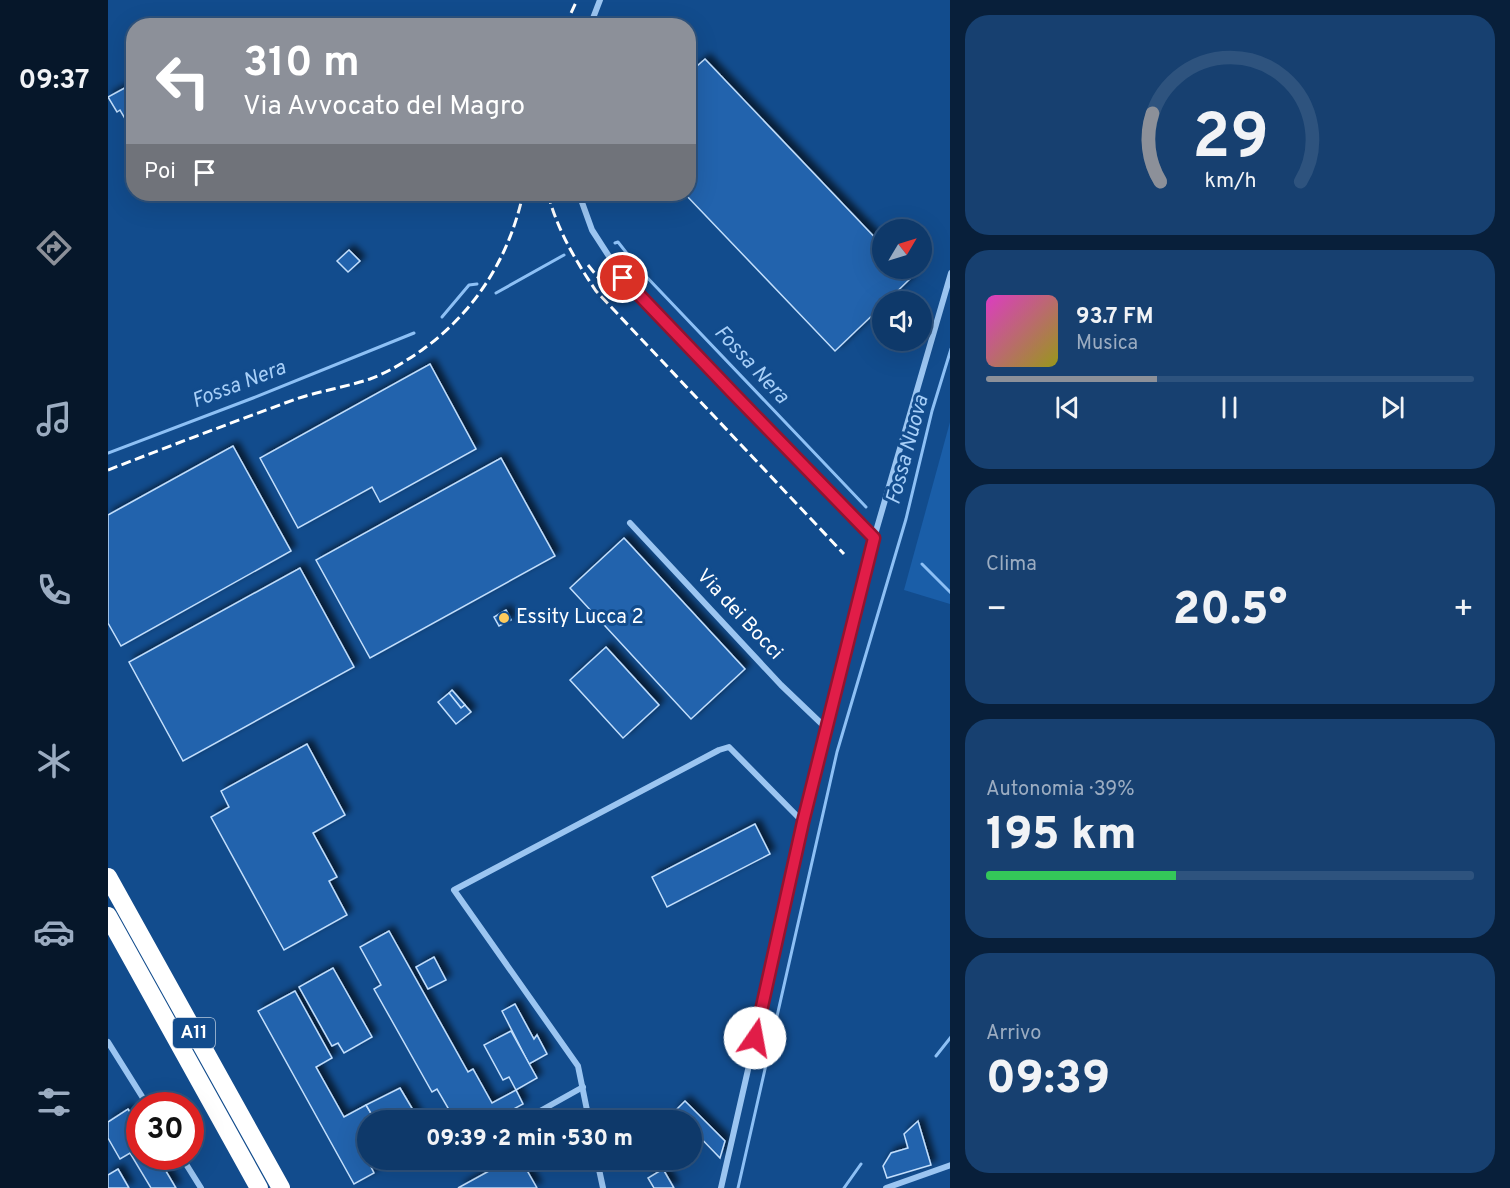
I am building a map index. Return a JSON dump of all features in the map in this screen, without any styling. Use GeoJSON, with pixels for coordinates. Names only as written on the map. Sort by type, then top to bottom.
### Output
{"type":"FeatureCollection","features":[{"type":"Feature","properties":{"kind":"highway","name":"A11"},"geometry":{"type":"LineString","coordinates":[[108,877],[280,1188]]}},
{"type":"Feature","properties":{"kind":"highway","name":"A11"},"geometry":{"type":"LineString","coordinates":[[108,916],[259,1188]]}},
{"type":"Feature","properties":{"kind":"street"},"geometry":{"type":"LineString","coordinates":[[593,18],[600,0]]}},
{"type":"Feature","properties":{"kind":"street"},"geometry":{"type":"LineString","coordinates":[[582,201],[592,230],[623,278],[874,538]]}},
{"type":"Feature","properties":{"kind":"street"},"geometry":{"type":"LineString","coordinates":[[721,1188],[826,729],[874,538],[950,276]]}},
{"type":"Feature","properties":{"kind":"street","name":"Via dei Bocci"},"geometry":{"type":"LineString","coordinates":[[630,523],[781,685],[826,729]]}},
{"type":"Feature","properties":{"kind":"street"},"geometry":{"type":"LineString","coordinates":[[587,1110],[578,1066],[454,890],[718,750],[729,747],[803,822]]}},
{"type":"Feature","properties":{"kind":"street"},"geometry":{"type":"LineString","coordinates":[[108,1042],[139,1092]]}},
{"type":"Feature","properties":{"kind":"street"},"geometry":{"type":"LineString","coordinates":[[542,1110],[583,1087]]}},
{"type":"Feature","properties":{"kind":"street"},"geometry":{"type":"LineString","coordinates":[[886,1188],[950,1165]]}},
{"type":"Feature","properties":{"kind":"street"},"geometry":{"type":"LineString","coordinates":[[190,1170],[201,1188]]}},
{"type":"Feature","properties":{"kind":"street"},"geometry":{"type":"LineString","coordinates":[[599,1170],[603,1188]]}},
{"type":"Feature","properties":{"kind":"shaded area"},"geometry":{"type":"Polygon","coordinates":[[[950,422],[950,604],[904,590],[950,422]]]}},
{"type":"Feature","properties":{"kind":"building"},"geometry":{"type":"Polygon","coordinates":[[[705,59],[872,234],[872,279],[910,279],[897,291],[872,291],[872,316],[835,351],[692,201],[696,201],[696,67],[705,59]]]}},
{"type":"Feature","properties":{"kind":"building"},"geometry":{"type":"Polygon","coordinates":[[[126,87],[126,120],[120,110],[117,112],[108,97],[126,87]]]}},
{"type":"Feature","properties":{"kind":"building"},"geometry":{"type":"Polygon","coordinates":[[[349,250],[360,261],[348,272],[337,261],[349,250]]]}},
{"type":"Feature","properties":{"kind":"building"},"geometry":{"type":"Polygon","coordinates":[[[430,364],[476,449],[380,502],[372,487],[298,528],[260,458],[430,364]]]}},
{"type":"Feature","properties":{"kind":"building"},"geometry":{"type":"Polygon","coordinates":[[[233,446],[291,551],[121,646],[108,623],[108,515],[233,446]]]}},
{"type":"Feature","properties":{"kind":"building"},"geometry":{"type":"Polygon","coordinates":[[[501,458],[555,556],[370,658],[316,560],[501,458]]]}},
{"type":"Feature","properties":{"kind":"building"},"geometry":{"type":"Polygon","coordinates":[[[624,538],[745,669],[691,719],[570,588],[624,538]]]}},
{"type":"Feature","properties":{"kind":"building"},"geometry":{"type":"Polygon","coordinates":[[[300,568],[354,667],[183,761],[129,662],[300,568]]]}},
{"type":"Feature","properties":{"kind":"building"},"geometry":{"type":"Polygon","coordinates":[[[506,610],[511,620],[499,626],[494,617],[506,610]]]}},
{"type":"Feature","properties":{"kind":"building"},"geometry":{"type":"Polygon","coordinates":[[[606,647],[659,705],[623,738],[570,680],[606,647]]]}},
{"type":"Feature","properties":{"kind":"building"},"geometry":{"type":"Polygon","coordinates":[[[452,690],[465,705],[461,708],[449,693],[452,690]]]}},
{"type":"Feature","properties":{"kind":"building"},"geometry":{"type":"Polygon","coordinates":[[[449,693],[461,708],[465,705],[471,712],[456,724],[438,702],[449,693]]]}},
{"type":"Feature","properties":{"kind":"building"},"geometry":{"type":"Polygon","coordinates":[[[307,744],[345,815],[313,833],[337,877],[329,881],[347,915],[284,950],[211,817],[229,807],[221,791],[307,744]]]}},
{"type":"Feature","properties":{"kind":"building"},"geometry":{"type":"Polygon","coordinates":[[[755,824],[770,854],[667,907],[652,877],[755,824]]]}},
{"type":"Feature","properties":{"kind":"building"},"geometry":{"type":"Polygon","coordinates":[[[389,931],[468,1072],[473,1069],[492,1103],[516,1090],[523,1104],[512,1110],[449,1110],[437,1089],[432,1092],[374,989],[381,985],[360,947],[389,931]]]}},
{"type":"Feature","properties":{"kind":"building"},"geometry":{"type":"Polygon","coordinates":[[[434,957],[446,980],[428,989],[416,967],[434,957]]]}},
{"type":"Feature","properties":{"kind":"building"},"geometry":{"type":"Polygon","coordinates":[[[333,968],[372,1037],[344,1053],[338,1043],[332,1046],[299,987],[333,968]]]}},
{"type":"Feature","properties":{"kind":"building"},"geometry":{"type":"Polygon","coordinates":[[[295,991],[332,1058],[316,1067],[344,1117],[366,1105],[369,1110],[357,1110],[357,1170],[372,1170],[374,1173],[354,1184],[258,1011],[295,991]]]}},
{"type":"Feature","properties":{"kind":"building"},"geometry":{"type":"Polygon","coordinates":[[[515,1004],[534,1039],[537,1035],[547,1054],[529,1064],[502,1011],[515,1004]]]}},
{"type":"Feature","properties":{"kind":"building"},"geometry":{"type":"Polygon","coordinates":[[[511,1031],[537,1078],[516,1090],[509,1077],[503,1080],[484,1045],[511,1031]]]}},
{"type":"Feature","properties":{"kind":"building"},"geometry":{"type":"Polygon","coordinates":[[[400,1088],[413,1110],[369,1110],[366,1105],[400,1088]]]}},
{"type":"Feature","properties":{"kind":"building"},"geometry":{"type":"Polygon","coordinates":[[[685,1101],[694,1110],[676,1110],[685,1101]]]}},
{"type":"Feature","properties":{"kind":"building"},"geometry":{"type":"Polygon","coordinates":[[[126,1110],[126,1155],[120,1159],[108,1138],[108,1122],[126,1110]]]}},
{"type":"Feature","properties":{"kind":"building"},"geometry":{"type":"Polygon","coordinates":[[[702,1118],[725,1141],[720,1158],[702,1139],[702,1118]]]}},
{"type":"Feature","properties":{"kind":"building"},"geometry":{"type":"Polygon","coordinates":[[[918,1121],[931,1165],[887,1178],[883,1166],[891,1153],[908,1148],[904,1134],[918,1121]]]}},
{"type":"Feature","properties":{"kind":"building"},"geometry":{"type":"Polygon","coordinates":[[[118,1169],[129,1188],[108,1188],[108,1175],[118,1169]]]}},
{"type":"Feature","properties":{"kind":"building"},"geometry":{"type":"Polygon","coordinates":[[[140,1170],[165,1170],[176,1188],[151,1188],[140,1170]]]}},
{"type":"Feature","properties":{"kind":"building"},"geometry":{"type":"Polygon","coordinates":[[[491,1170],[527,1170],[537,1188],[458,1188],[491,1170]]]}},
{"type":"Feature","properties":{"kind":"building"},"geometry":{"type":"Polygon","coordinates":[[[664,1170],[674,1188],[654,1188],[648,1178],[664,1170]]]}},
{"type":"Feature","properties":{"kind":"waterway","name":"Fossa Nera"},"geometry":{"type":"LineString","coordinates":[[615,243],[618,242],[640,270],[866,507]]}},
{"type":"Feature","properties":{"kind":"waterway","name":"Fossa Nera"},"geometry":{"type":"LineString","coordinates":[[496,293],[564,255]]}},
{"type":"Feature","properties":{"kind":"waterway","name":"Fossa Nera"},"geometry":{"type":"LineString","coordinates":[[442,317],[469,285],[477,284]]}},
{"type":"Feature","properties":{"kind":"waterway","name":"Fossa Nera"},"geometry":{"type":"LineString","coordinates":[[108,453],[414,333]]}},
{"type":"Feature","properties":{"kind":"waterway","name":"Fossa Nuova"},"geometry":{"type":"LineString","coordinates":[[738,1188],[837,752],[906,519],[932,411],[950,352]]}},
{"type":"Feature","properties":{"kind":"waterway","name":"Fossa Nera"},"geometry":{"type":"LineString","coordinates":[[922,564],[950,592]]}},
{"type":"Feature","properties":{"kind":"waterway"},"geometry":{"type":"LineString","coordinates":[[936,1056],[950,1038]]}},
{"type":"Feature","properties":{"kind":"waterway"},"geometry":{"type":"LineString","coordinates":[[844,1188],[861,1164]]}},
{"type":"Feature","properties":{"kind":"railway"},"geometry":{"type":"LineString","coordinates":[[569,18],[577,0]]}},
{"type":"Feature","properties":{"kind":"railway"},"geometry":{"type":"LineString","coordinates":[[108,470],[296,399],[370,379],[391,370],[416,354],[441,335],[474,301],[487,282],[509,240],[521,201]]}},
{"type":"Feature","properties":{"kind":"railway"},"geometry":{"type":"LineString","coordinates":[[550,201],[556,220],[568,244],[596,291],[844,554]]}},
{"type":"Feature","properties":{"kind":"railway"},"geometry":{"type":"LineString","coordinates":[[588,265],[616,300]]}},
{"type":"Feature","properties":{"kind":"place","name":"Essity Lucca 2"},"geometry":{"type":"Point","coordinates":[504,618]}},
{"type":"Feature","properties":{"kind":"route"},"geometry":{"type":"LineString","coordinates":[[623,278],[874,538],[803,822],[755,1038]]}}]}
